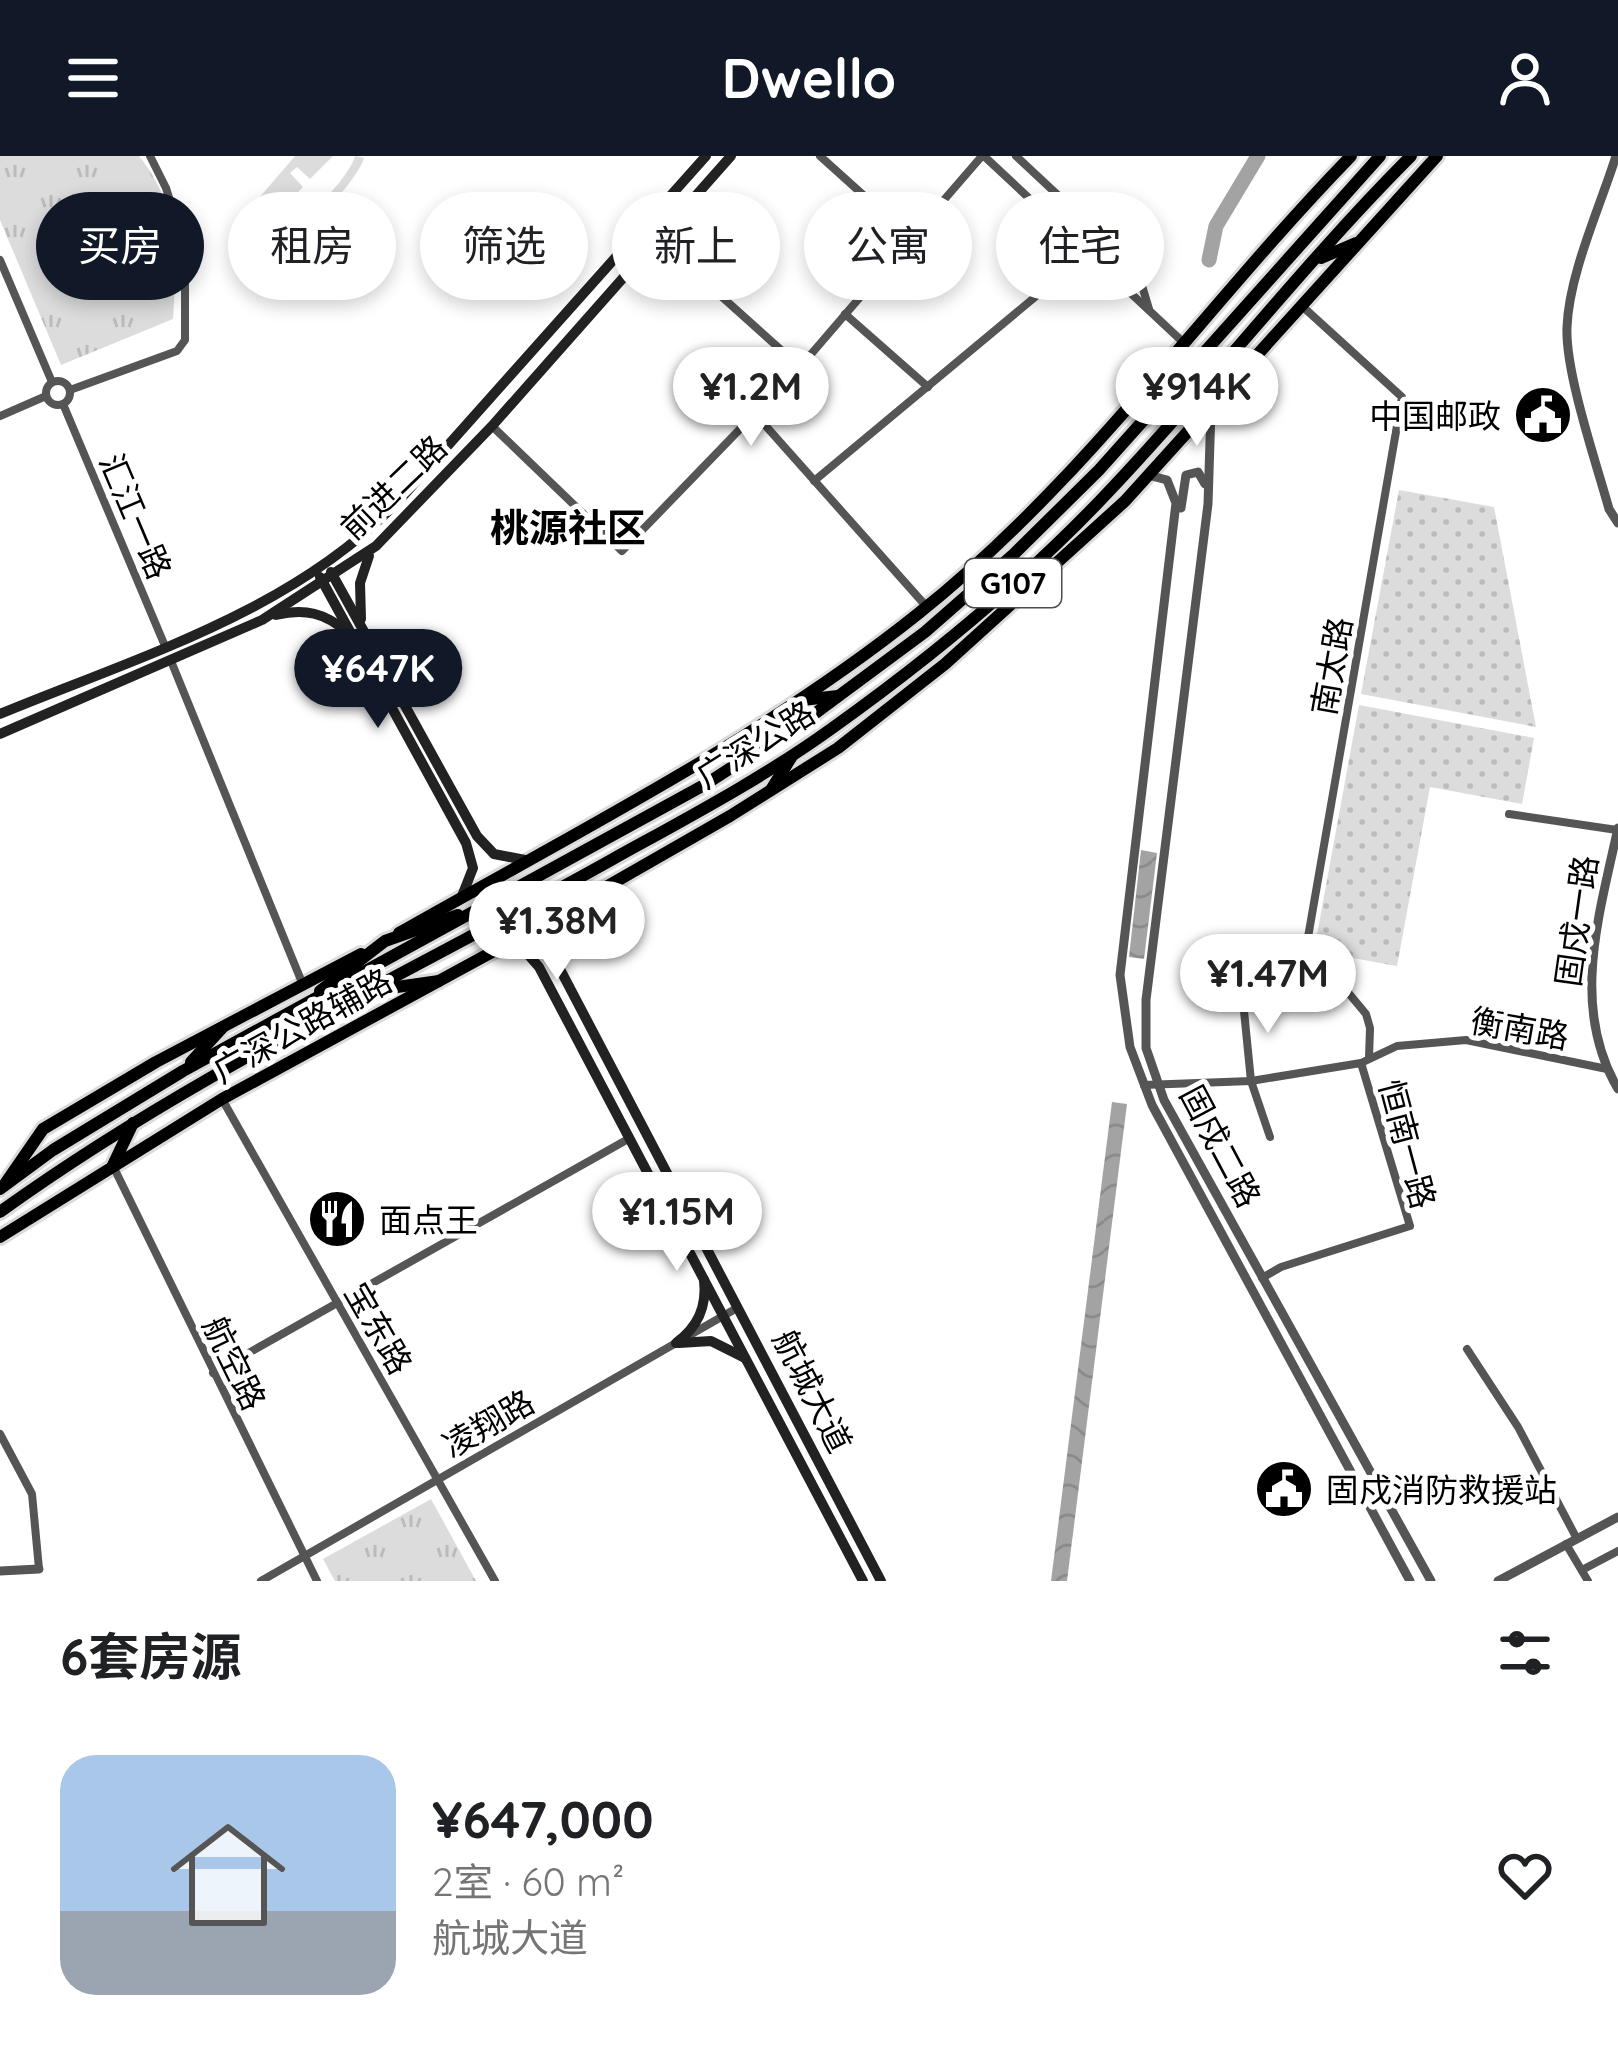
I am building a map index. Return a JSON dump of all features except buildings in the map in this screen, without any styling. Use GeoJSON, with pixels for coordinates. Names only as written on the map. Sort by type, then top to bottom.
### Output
{"type":"FeatureCollection","features":[{"type":"Feature","properties":{"kind":"main road","name":"前进二路"},"geometry":{"type":"LineString","coordinates":[[674,192],[706,156]]}},
{"type":"Feature","properties":{"kind":"main road","name":"前进二路"},"geometry":{"type":"LineString","coordinates":[[699,192],[731,156]]}},
{"type":"Feature","properties":{"kind":"main road","name":"广深公路辅路"},"geometry":{"type":"LineString","coordinates":[[2,1187],[43,1129],[156,1061],[303,986],[700,766],[802,700],[927,607],[1090,454],[1292,217],[1351,156]]}},
{"type":"Feature","properties":{"kind":"main road","name":"广深公路"},"geometry":{"type":"LineString","coordinates":[[2,1187],[52,1150],[183,1071],[706,784],[925,632],[1099,470],[1380,156]]}},
{"type":"Feature","properties":{"kind":"main road","name":"广深公路"},"geometry":{"type":"LineString","coordinates":[[0,1212],[133,1123],[717,801],[937,649],[1028,571],[1111,489],[1411,156]]}},
{"type":"Feature","properties":{"kind":"main road","name":"广深公路辅路"},"geometry":{"type":"LineString","coordinates":[[0,1237],[222,1099],[505,945],[838,748],[1036,584],[1148,475],[1437,156]]}},
{"type":"Feature","properties":{"kind":"main road"},"geometry":{"type":"LineString","coordinates":[[1315,261],[1357,243]]}},
{"type":"Feature","properties":{"kind":"main road","name":"前进二路"},"geometry":{"type":"LineString","coordinates":[[0,714],[254,605],[351,546],[387,513],[612,261]]}},
{"type":"Feature","properties":{"kind":"main road","name":"前进二路"},"geometry":{"type":"LineString","coordinates":[[0,734],[262,620],[376,546],[492,426],[612,289]]}},
{"type":"Feature","properties":{"kind":"main road"},"geometry":{"type":"LineString","coordinates":[[376,546],[360,583],[360,637],[466,843],[472,878],[460,898]]}},
{"type":"Feature","properties":{"kind":"main road"},"geometry":{"type":"LineString","coordinates":[[321,566],[477,836],[504,859],[529,860]]}},
{"type":"Feature","properties":{"kind":"main road"},"geometry":{"type":"LineString","coordinates":[[262,620],[295,611],[320,614],[360,637]]}},
{"type":"Feature","properties":{"kind":"main road"},"geometry":{"type":"LineString","coordinates":[[802,700],[839,696]]}},
{"type":"Feature","properties":{"kind":"main road"},"geometry":{"type":"LineString","coordinates":[[771,790],[794,752]]}},
{"type":"Feature","properties":{"kind":"main road"},"geometry":{"type":"LineString","coordinates":[[288,1015],[385,941],[493,902]]}},
{"type":"Feature","properties":{"kind":"main road","name":"航城大道"},"geometry":{"type":"LineString","coordinates":[[564,908],[550,928],[549,945],[878,1580]]}},
{"type":"Feature","properties":{"kind":"main road","name":"航城大道"},"geometry":{"type":"LineString","coordinates":[[505,945],[532,957],[565,1015],[863,1581]]}},
{"type":"Feature","properties":{"kind":"main road"},"geometry":{"type":"LineString","coordinates":[[376,989],[439,981]]}},
{"type":"Feature","properties":{"kind":"main road"},"geometry":{"type":"LineString","coordinates":[[565,1015],[568,1003],[579,1006]]}},
{"type":"Feature","properties":{"kind":"main road"},"geometry":{"type":"LineString","coordinates":[[183,1071],[223,1027]]}},
{"type":"Feature","properties":{"kind":"main road"},"geometry":{"type":"LineString","coordinates":[[113,1166],[133,1123]]}},
{"type":"Feature","properties":{"kind":"main road"},"geometry":{"type":"LineString","coordinates":[[676,1343],[693,1329],[703,1309],[705,1287],[699,1266]]}},
{"type":"Feature","properties":{"kind":"main road"},"geometry":{"type":"LineString","coordinates":[[676,1343],[711,1341],[733,1349],[751,1364]]}},
{"type":"Feature","properties":{"kind":"street"},"geometry":{"type":"LineString","coordinates":[[46,396],[53,404],[63,404],[70,390],[176,351],[185,340],[185,249],[166,188],[150,156]]}},
{"type":"Feature","properties":{"kind":"street"},"geometry":{"type":"LineString","coordinates":[[820,156],[860,192]]}},
{"type":"Feature","properties":{"kind":"street"},"geometry":{"type":"LineString","coordinates":[[951,192],[983,156],[1022,192]]}},
{"type":"Feature","properties":{"kind":"street"},"geometry":{"type":"LineString","coordinates":[[1016,156],[1137,269],[1150,310]]}},
{"type":"Feature","properties":{"kind":"street"},"geometry":{"type":"LineString","coordinates":[[1616,156],[1571,299],[1567,340],[1609,509],[1618,523]]}},
{"type":"Feature","properties":{"kind":"street"},"geometry":{"type":"LineString","coordinates":[[0,260],[52,382],[46,396],[0,416]]}},
{"type":"Feature","properties":{"kind":"street"},"geometry":{"type":"LineString","coordinates":[[726,300],[800,367]]}},
{"type":"Feature","properties":{"kind":"street"},"geometry":{"type":"LineString","coordinates":[[492,426],[622,551],[800,367],[857,300]]}},
{"type":"Feature","properties":{"kind":"street"},"geometry":{"type":"LineString","coordinates":[[814,481],[1032,300]]}},
{"type":"Feature","properties":{"kind":"street"},"geometry":{"type":"LineString","coordinates":[[1139,300],[1186,344]]}},
{"type":"Feature","properties":{"kind":"street","name":"南太路"},"geometry":{"type":"LineString","coordinates":[[1301,305],[1402,397],[1307,944],[1366,1014],[1365,1061]]}},
{"type":"Feature","properties":{"kind":"street"},"geometry":{"type":"LineString","coordinates":[[845,314],[928,387]]}},
{"type":"Feature","properties":{"kind":"street"},"geometry":{"type":"LineString","coordinates":[[52,382],[63,382],[70,390]]}},
{"type":"Feature","properties":{"kind":"street","name":"汇江一路"},"geometry":{"type":"LineString","coordinates":[[63,404],[165,646]]}},
{"type":"Feature","properties":{"kind":"street","name":"固戍二路"},"geometry":{"type":"LineString","coordinates":[[1211,405],[1211,469],[1146,1000],[1146,1048],[1158,1086],[1431,1581]]}},
{"type":"Feature","properties":{"kind":"street"},"geometry":{"type":"LineString","coordinates":[[755,415],[927,607]]}},
{"type":"Feature","properties":{"kind":"street"},"geometry":{"type":"LineString","coordinates":[[1172,559],[1185,478],[1194,471],[1205,480],[1200,561]]}},
{"type":"Feature","properties":{"kind":"street","name":"固戍二路"},"geometry":{"type":"LineString","coordinates":[[1148,475],[1167,480],[1174,493],[1172,559],[1122,958],[1121,999],[1130,1047],[1142,1085],[1410,1581]]}},
{"type":"Feature","properties":{"kind":"street"},"geometry":{"type":"LineString","coordinates":[[171,662],[303,986]]}},
{"type":"Feature","properties":{"kind":"street"},"geometry":{"type":"LineString","coordinates":[[1509,814],[1618,829]]}},
{"type":"Feature","properties":{"kind":"street","name":"固戍一路"},"geometry":{"type":"LineString","coordinates":[[1618,829],[1591,977],[1591,1018],[1606,1070],[1618,1089]]}},
{"type":"Feature","properties":{"kind":"street"},"geometry":{"type":"LineString","coordinates":[[1237,941],[1251,1082],[1270,1137]]}},
{"type":"Feature","properties":{"kind":"street"},"geometry":{"type":"LineString","coordinates":[[1121,999],[1132,1008],[1146,1000]]}},
{"type":"Feature","properties":{"kind":"street","name":"衡南路"},"geometry":{"type":"LineString","coordinates":[[1142,1085],[1251,1082],[1365,1061],[1397,1046],[1466,1040],[1606,1070]]}},
{"type":"Feature","properties":{"kind":"street","name":"恒南一路"},"geometry":{"type":"LineString","coordinates":[[1262,1278],[1280,1267],[1410,1226],[1365,1061]]}},
{"type":"Feature","properties":{"kind":"street","name":"宝东路"},"geometry":{"type":"LineString","coordinates":[[222,1099],[495,1581]]}},
{"type":"Feature","properties":{"kind":"street"},"geometry":{"type":"LineString","coordinates":[[213,1373],[631,1138]]}},
{"type":"Feature","properties":{"kind":"street","name":"航空路"},"geometry":{"type":"LineString","coordinates":[[113,1166],[317,1581]]}},
{"type":"Feature","properties":{"kind":"street","name":"凌翔路"},"geometry":{"type":"LineString","coordinates":[[261,1581],[739,1307]]}},
{"type":"Feature","properties":{"kind":"street"},"geometry":{"type":"LineString","coordinates":[[1467,1349],[1518,1426],[1588,1581]]}},
{"type":"Feature","properties":{"kind":"street"},"geometry":{"type":"LineString","coordinates":[[0,1434],[32,1494],[39,1569],[0,1571]]}},
{"type":"Feature","properties":{"kind":"street"},"geometry":{"type":"LineString","coordinates":[[1498,1581],[1618,1517]]}},
{"type":"Feature","properties":{"kind":"street"},"geometry":{"type":"LineString","coordinates":[[1582,1570],[1618,1551]]}},
{"type":"Feature","properties":{"kind":"green space"},"geometry":{"type":"Polygon","coordinates":[[[0,156],[139,156],[161,192],[36,192],[36,300],[174,300],[173,319],[61,365],[0,220],[0,156]]]}},
{"type":"Feature","properties":{"kind":"green space"},"geometry":{"type":"Polygon","coordinates":[[[295,156],[333,156],[310,179],[297,167],[290,173],[303,187],[298,192],[264,192],[295,156]]]}},
{"type":"Feature","properties":{"kind":"green space"},"geometry":{"type":"Polygon","coordinates":[[[355,156],[364,158],[360,166],[345,189],[331,192],[355,156]]]}},
{"type":"Feature","properties":{"kind":"green space"},"geometry":{"type":"Polygon","coordinates":[[[1399,490],[1494,507],[1536,727],[1361,694],[1399,490]]]}},
{"type":"Feature","properties":{"kind":"green space"},"geometry":{"type":"Polygon","coordinates":[[[1359,705],[1534,738],[1522,804],[1430,787],[1397,966],[1314,951],[1359,705]]]}},
{"type":"Feature","properties":{"kind":"green space"},"geometry":{"type":"Polygon","coordinates":[[[431,1499],[476,1581],[335,1581],[323,1559],[431,1499]]]}},
{"type":"Feature","properties":{"kind":"water"},"geometry":{"type":"Polygon","coordinates":[[[1141,850],[1157,853],[1144,959],[1129,957],[1141,850]]]}},
{"type":"Feature","properties":{"kind":"water"},"geometry":{"type":"Polygon","coordinates":[[[1112,1102],[1127,1104],[1067,1581],[1051,1581],[1112,1102]]]}},
{"type":"Feature","properties":{"kind":"waterway"},"geometry":{"type":"LineString","coordinates":[[1209,260],[1216,226],[1258,156]]}},
{"type":"Feature","properties":{"kind":"place","name":"中国邮政"},"geometry":{"type":"Point","coordinates":[1543,415]}},
{"type":"Feature","properties":{"kind":"place","name":"面点王"},"geometry":{"type":"Point","coordinates":[337,1219]}},
{"type":"Feature","properties":{"kind":"place","name":"固戍消防救援站"},"geometry":{"type":"Point","coordinates":[1284,1489]}},
{"type":"Feature","properties":{"kind":"district","name":"桃源社区"},"geometry":{"type":"Point","coordinates":[568,527]}}]}
